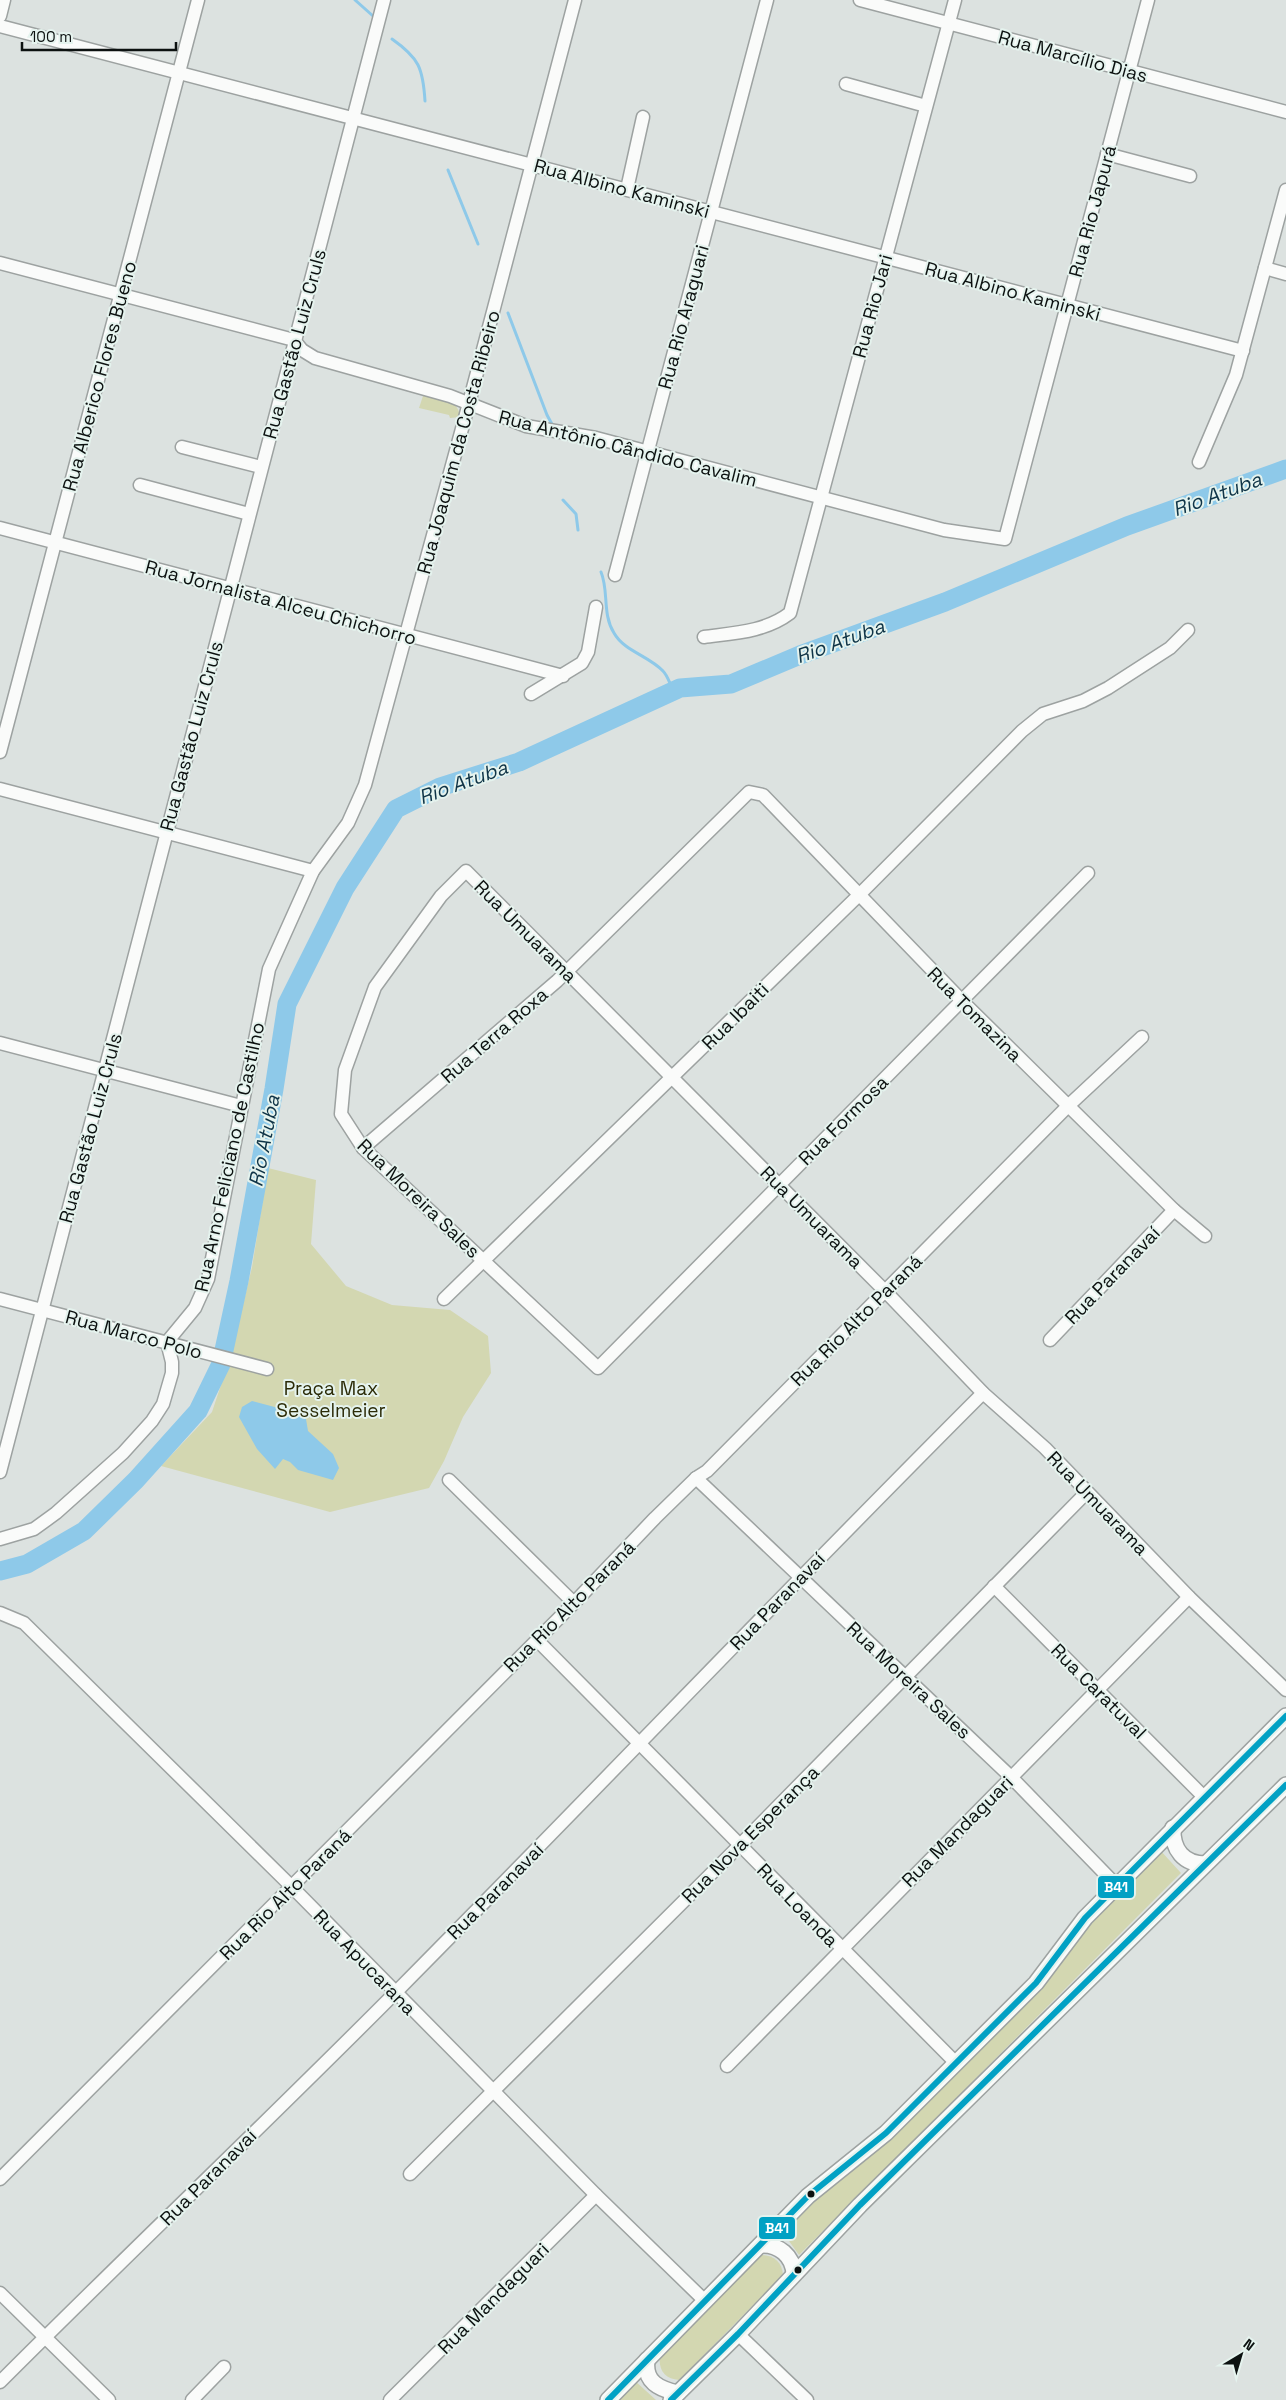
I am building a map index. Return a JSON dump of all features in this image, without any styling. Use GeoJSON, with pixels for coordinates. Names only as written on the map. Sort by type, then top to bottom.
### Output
{"type":"FeatureCollection","features":[{"type":"Feature","properties":{"kind":"main road"},"geometry":{"type":"LineString","coordinates":[[608,2400],[808,2196],[886,2133],[1036,1982],[1085,1918],[1286,1716]]}},
{"type":"Feature","properties":{"kind":"main road"},"geometry":{"type":"LineString","coordinates":[[647,2360],[648,2378],[654,2385],[674,2396],[738,2334],[860,2205],[1286,1785]]}},
{"type":"Feature","properties":{"kind":"main road"},"geometry":{"type":"LineString","coordinates":[[1173,1828],[1172,1838],[1180,1855],[1190,1862],[1206,1864]]}},
{"type":"Feature","properties":{"kind":"main road"},"geometry":{"type":"LineString","coordinates":[[761,2245],[772,2245],[786,2254],[792,2263],[794,2274]]}},
{"type":"Feature","properties":{"kind":"street"},"geometry":{"type":"LineString","coordinates":[[0,16],[4,0]]}},
{"type":"Feature","properties":{"kind":"street","name":"Rua Alberico Flores Bueno"},"geometry":{"type":"LineString","coordinates":[[0,752],[198,0]]}},
{"type":"Feature","properties":{"kind":"street","name":"Rua Gastão Luiz Cruls"},"geometry":{"type":"LineString","coordinates":[[0,1472],[384,0]]}},
{"type":"Feature","properties":{"kind":"street","name":"Rua Joaquim da Costa Ribeiro"},"geometry":{"type":"LineString","coordinates":[[313,871],[348,823],[362,797],[469,403],[575,0]]}},
{"type":"Feature","properties":{"kind":"street","name":"Rua Rio Araguari"},"geometry":{"type":"LineString","coordinates":[[615,575],[767,0]]}},
{"type":"Feature","properties":{"kind":"street","name":"Rua Marcílio Dias"},"geometry":{"type":"LineString","coordinates":[[860,0],[1286,112]]}},
{"type":"Feature","properties":{"kind":"street","name":"Rua Rio Jari"},"geometry":{"type":"LineString","coordinates":[[704,637],[754,629],[777,622],[790,613],[955,0]]}},
{"type":"Feature","properties":{"kind":"street","name":"Rua Rio Japurá"},"geometry":{"type":"LineString","coordinates":[[1005,539],[1148,0]]}},
{"type":"Feature","properties":{"kind":"street","name":"Rua Albino Kaminski"},"geometry":{"type":"LineString","coordinates":[[0,26],[1243,351]]}},
{"type":"Feature","properties":{"kind":"street"},"geometry":{"type":"LineString","coordinates":[[846,84],[926,106]]}},
{"type":"Feature","properties":{"kind":"street"},"geometry":{"type":"LineString","coordinates":[[626,189],[643,118]]}},
{"type":"Feature","properties":{"kind":"street"},"geometry":{"type":"LineString","coordinates":[[1107,154],[1190,176]]}},
{"type":"Feature","properties":{"kind":"street"},"geometry":{"type":"LineString","coordinates":[[1200,462],[1227,399],[1243,351],[1286,190]]}},
{"type":"Feature","properties":{"kind":"street","name":"Rua Antônio Cândido Cavalim"},"geometry":{"type":"LineString","coordinates":[[0,263],[294,340],[302,350],[315,358],[469,403],[526,426],[596,438],[944,530],[1005,539]]}},
{"type":"Feature","properties":{"kind":"street"},"geometry":{"type":"LineString","coordinates":[[1265,268],[1286,274]]}},
{"type":"Feature","properties":{"kind":"street"},"geometry":{"type":"LineString","coordinates":[[182,447],[261,467]]}},
{"type":"Feature","properties":{"kind":"street"},"geometry":{"type":"LineString","coordinates":[[140,485],[249,514]]}},
{"type":"Feature","properties":{"kind":"street","name":"Rua Jornalista Alceu Chichorro"},"geometry":{"type":"LineString","coordinates":[[0,528],[563,676]]}},
{"type":"Feature","properties":{"kind":"street"},"geometry":{"type":"LineString","coordinates":[[531,694],[577,668],[585,658],[596,607]]}},
{"type":"Feature","properties":{"kind":"street","name":"Rua Ibaiti"},"geometry":{"type":"LineString","coordinates":[[444,1299],[858,896],[1022,731],[1043,714],[1083,700],[1116,683],[1170,648],[1188,630]]}},
{"type":"Feature","properties":{"kind":"street"},"geometry":{"type":"LineString","coordinates":[[0,789],[313,871]]}},
{"type":"Feature","properties":{"kind":"street","name":"Rua Tomazina"},"geometry":{"type":"LineString","coordinates":[[749,792],[763,795],[858,896],[962,1001],[1174,1210],[1205,1236]]}},
{"type":"Feature","properties":{"kind":"street","name":"Rua Terra Roxa"},"geometry":{"type":"LineString","coordinates":[[363,1148],[566,972],[749,792]]}},
{"type":"Feature","properties":{"kind":"street","name":"Rua Arno Feliciano de Castilho"},"geometry":{"type":"LineString","coordinates":[[166,1342],[196,1308],[203,1294],[269,969],[313,871]]}},
{"type":"Feature","properties":{"kind":"street","name":"Rua Umuarama"},"geometry":{"type":"LineString","coordinates":[[466,871],[779,1183],[983,1393],[1045,1448],[1190,1597],[1286,1690]]}},
{"type":"Feature","properties":{"kind":"street","name":"Rua Moreira Sales"},"geometry":{"type":"LineString","coordinates":[[466,871],[441,896],[408,938],[375,987],[345,1070],[341,1114],[363,1148],[598,1368]]}},
{"type":"Feature","properties":{"kind":"street","name":"Rua Formosa"},"geometry":{"type":"LineString","coordinates":[[598,1368],[779,1183],[1088,873]]}},
{"type":"Feature","properties":{"kind":"street","name":"Rua Rio Alto Paraná"},"geometry":{"type":"LineString","coordinates":[[0,2179],[696,1478],[707,1471],[1068,1106],[1142,1036]]}},
{"type":"Feature","properties":{"kind":"street"},"geometry":{"type":"LineString","coordinates":[[0,1043],[241,1106]]}},
{"type":"Feature","properties":{"kind":"street","name":"Rua Paranavaí"},"geometry":{"type":"LineString","coordinates":[[1050,1340],[1174,1210]]}},
{"type":"Feature","properties":{"kind":"street","name":"Rua Marco Polo"},"geometry":{"type":"LineString","coordinates":[[0,1299],[267,1369]]}},
{"type":"Feature","properties":{"kind":"street"},"geometry":{"type":"LineString","coordinates":[[0,1539],[34,1529],[56,1514],[123,1453],[152,1421],[163,1404],[172,1372],[172,1362],[166,1342]]}},
{"type":"Feature","properties":{"kind":"street","name":"Rua Paranavaí"},"geometry":{"type":"LineString","coordinates":[[0,2382],[395,1992],[641,1743],[799,1577],[983,1393]]}},
{"type":"Feature","properties":{"kind":"street","name":"Rua Moreira Sales"},"geometry":{"type":"LineString","coordinates":[[696,1478],[1011,1778],[1117,1886]]}},
{"type":"Feature","properties":{"kind":"street"},"geometry":{"type":"LineString","coordinates":[[449,1480],[574,1603]]}},
{"type":"Feature","properties":{"kind":"street","name":"Rua Nova Esperança"},"geometry":{"type":"LineString","coordinates":[[410,2174],[740,1845],[1087,1492]]}},
{"type":"Feature","properties":{"kind":"street","name":"Rua Caratuval"},"geometry":{"type":"LineString","coordinates":[[994,1586],[1204,1797]]}},
{"type":"Feature","properties":{"kind":"street","name":"Rua Mandaguari"},"geometry":{"type":"LineString","coordinates":[[726,2066],[1190,1597]]}},
{"type":"Feature","properties":{"kind":"street","name":"Rua Apucarana"},"geometry":{"type":"LineString","coordinates":[[0,1612],[24,1623],[292,1887],[596,2195],[705,2301]]}},
{"type":"Feature","properties":{"kind":"street","name":"Rua Loanda"},"geometry":{"type":"LineString","coordinates":[[537,1640],[955,2062]]}},
{"type":"Feature","properties":{"kind":"street","name":"Rua Mandaguari"},"geometry":{"type":"LineString","coordinates":[[390,2400],[596,2195]]}},
{"type":"Feature","properties":{"kind":"street"},"geometry":{"type":"LineString","coordinates":[[0,2294],[110,2400]]}},
{"type":"Feature","properties":{"kind":"street"},"geometry":{"type":"LineString","coordinates":[[738,2334],[807,2400]]}},
{"type":"Feature","properties":{"kind":"street"},"geometry":{"type":"LineString","coordinates":[[192,2400],[224,2367]]}},
{"type":"Feature","properties":{"kind":"green space"},"geometry":{"type":"Polygon","coordinates":[[[424,393],[452,403],[459,411],[460,417],[450,418],[449,415],[419,408],[424,393]]]}},
{"type":"Feature","properties":{"kind":"green space","name":"Praça Max Sesselmeier"},"geometry":{"type":"Polygon","coordinates":[[[268,1168],[316,1180],[311,1244],[346,1286],[392,1305],[450,1310],[488,1336],[491,1373],[463,1417],[444,1461],[429,1488],[330,1512],[161,1466],[212,1412],[231,1355],[252,1267],[268,1168]]]}},
{"type":"Feature","properties":{"kind":"green space"},"geometry":{"type":"Polygon","coordinates":[[[1160,1850],[1181,1873],[799,2255],[789,2241],[779,2237],[814,2201],[890,2138],[1042,1987],[1092,1922],[1160,1850]]]}},
{"type":"Feature","properties":{"kind":"green space"},"geometry":{"type":"Polygon","coordinates":[[[761,2255],[770,2256],[776,2260],[781,2266],[783,2275],[679,2380],[666,2376],[660,2366],[660,2356],[761,2255]]]}},
{"type":"Feature","properties":{"kind":"green space"},"geometry":{"type":"Polygon","coordinates":[[[634,2380],[656,2400],[615,2400],[634,2380]]]}},
{"type":"Feature","properties":{"kind":"water"},"geometry":{"type":"Polygon","coordinates":[[[252,1401],[297,1413],[306,1419],[308,1431],[333,1454],[339,1468],[333,1480],[298,1470],[290,1462],[283,1459],[275,1469],[257,1449],[239,1417],[242,1407],[252,1401]]]}},
{"type":"Feature","properties":{"kind":"waterway"},"geometry":{"type":"LineString","coordinates":[[355,0],[373,16]]}},
{"type":"Feature","properties":{"kind":"waterway"},"geometry":{"type":"LineString","coordinates":[[392,39],[408,52],[418,65],[423,80],[425,101]]}},
{"type":"Feature","properties":{"kind":"waterway"},"geometry":{"type":"LineString","coordinates":[[448,170],[478,244]]}},
{"type":"Feature","properties":{"kind":"waterway"},"geometry":{"type":"LineString","coordinates":[[508,313],[547,415],[553,426]]}},
{"type":"Feature","properties":{"kind":"waterway","name":"Rio Atuba"},"geometry":{"type":"LineString","coordinates":[[0,1571],[27,1564],[84,1531],[136,1480],[198,1411],[221,1364],[239,1281],[274,1089],[287,1004],[345,888],[396,809],[440,787],[519,762],[680,688],[731,684],[800,655],[945,602],[1127,526],[1286,469]]}},
{"type":"Feature","properties":{"kind":"waterway"},"geometry":{"type":"LineString","coordinates":[[563,500],[576,514],[578,530]]}},
{"type":"Feature","properties":{"kind":"waterway"},"geometry":{"type":"LineString","coordinates":[[601,572],[605,587],[608,618],[614,633],[630,649],[651,661],[663,671],[674,691]]}},
{"type":"Feature","properties":{"kind":"transit line","name":"B41"},"geometry":{"type":"LineString","coordinates":[[608,2400],[808,2196],[886,2133],[1036,1983],[1085,1918],[1286,1716]]}},
{"type":"Feature","properties":{"kind":"transit line","name":"B41"},"geometry":{"type":"LineString","coordinates":[[671,2400],[738,2334],[860,2205],[1286,1785]]}}]}
